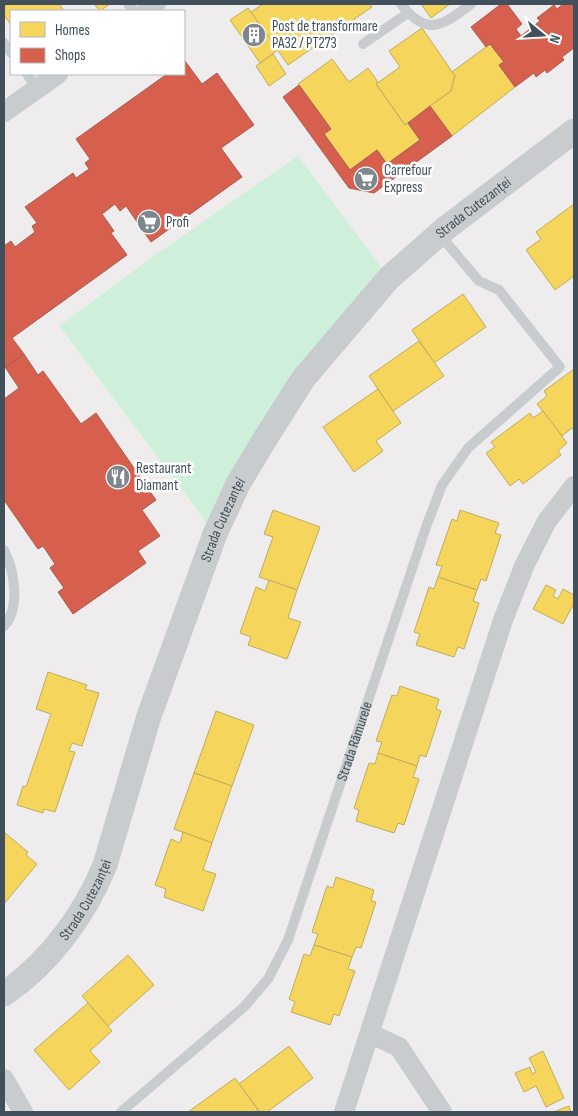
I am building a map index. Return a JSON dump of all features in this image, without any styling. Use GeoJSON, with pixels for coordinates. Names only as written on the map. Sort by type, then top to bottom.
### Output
{"type":"FeatureCollection","features":[{"type":"Feature","properties":{"kind":"street"},"geometry":{"type":"LineString","coordinates":[[4,112],[32,81],[54,75]]}},
{"type":"Feature","properties":{"kind":"street","name":"Strada Cutezanței"},"geometry":{"type":"LineString","coordinates":[[4,994],[48,954],[78,920],[96,888],[105,865],[148,720],[215,534],[238,484],[309,372],[389,278],[438,234],[574,131]]}},
{"type":"Feature","properties":{"kind":"street"},"geometry":{"type":"LineString","coordinates":[[344,1112],[503,620],[525,564],[547,521],[574,486]]}},
{"type":"Feature","properties":{"kind":"street"},"geometry":{"type":"LineString","coordinates":[[370,1034],[399,1047],[442,1112]]}},
{"type":"Feature","properties":{"kind":"street"},"geometry":{"type":"LineString","coordinates":[[4,1079],[23,1112]]}},
{"type":"Feature","properties":{"kind":"lane"},"geometry":{"type":"LineString","coordinates":[[401,4],[408,13],[420,22],[434,27],[447,22],[471,4]]}},
{"type":"Feature","properties":{"kind":"lane"},"geometry":{"type":"LineString","coordinates":[[363,44],[408,13]]}},
{"type":"Feature","properties":{"kind":"lane","name":"Strada Rămurele"},"geometry":{"type":"LineString","coordinates":[[121,1112],[244,1007],[268,979],[288,940],[426,527],[442,485],[468,448],[560,367],[498,290],[479,281],[438,234]]}},
{"type":"Feature","properties":{"kind":"lane"},"geometry":{"type":"LineString","coordinates":[[4,550],[14,577],[14,601],[4,626]]}},
{"type":"Feature","properties":{"kind":"green space"},"geometry":{"type":"Polygon","coordinates":[[[298,156],[389,278],[361,307],[215,534],[59,326],[158,253],[298,156]]]}},
{"type":"Feature","properties":{"kind":"building: Homes"},"geometry":{"type":"Polygon","coordinates":[[[5,4],[59,4],[63,10],[10,10],[10,24],[4,15],[5,4]]]}},
{"type":"Feature","properties":{"kind":"building: Homes"},"geometry":{"type":"Polygon","coordinates":[[[94,4],[110,4],[101,10],[94,4]]]}},
{"type":"Feature","properties":{"kind":"building: Homes"},"geometry":{"type":"Polygon","coordinates":[[[263,4],[370,4],[372,7],[288,65],[251,12],[263,4]]]}},
{"type":"Feature","properties":{"kind":"building: Homes"},"geometry":{"type":"Polygon","coordinates":[[[421,4],[450,4],[431,18],[421,4]]]}},
{"type":"Feature","properties":{"kind":"building: Homes","name":"Post de transformare PA32 / PT273"},"geometry":{"type":"Polygon","coordinates":[[[248,8],[278,50],[260,63],[230,20],[248,8]]]}},
{"type":"Feature","properties":{"kind":"building: Homes"},"geometry":{"type":"Polygon","coordinates":[[[422,28],[455,76],[451,91],[405,125],[376,84],[400,67],[389,51],[422,28]]]}},
{"type":"Feature","properties":{"kind":"building: Homes"},"geometry":{"type":"Polygon","coordinates":[[[490,44],[504,62],[499,65],[515,87],[452,136],[430,106],[451,91],[455,76],[452,72],[490,44]]]}},
{"type":"Feature","properties":{"kind":"building: Homes"},"geometry":{"type":"Polygon","coordinates":[[[273,54],[286,74],[269,86],[256,66],[273,54]]]}},
{"type":"Feature","properties":{"kind":"building: Homes"},"geometry":{"type":"Polygon","coordinates":[[[332,59],[349,82],[368,68],[378,82],[376,84],[405,125],[408,123],[420,140],[387,164],[377,150],[350,170],[324,134],[331,129],[298,84],[332,59]]]}},
{"type":"Feature","properties":{"kind":"building: Homes"},"geometry":{"type":"Polygon","coordinates":[[[574,204],[574,276],[555,290],[526,250],[541,239],[536,232],[574,204]]]}},
{"type":"Feature","properties":{"kind":"building: Homes"},"geometry":{"type":"Polygon","coordinates":[[[463,294],[486,327],[434,363],[412,330],[463,294]]]}},
{"type":"Feature","properties":{"kind":"building: Homes"},"geometry":{"type":"Polygon","coordinates":[[[419,341],[444,376],[393,411],[369,376],[419,341]]]}},
{"type":"Feature","properties":{"kind":"building: Homes"},"geometry":{"type":"Polygon","coordinates":[[[574,369],[574,431],[572,428],[562,436],[537,404],[547,396],[544,391],[574,369]]]}},
{"type":"Feature","properties":{"kind":"building: Homes"},"geometry":{"type":"Polygon","coordinates":[[[378,389],[401,423],[376,441],[383,451],[354,472],[323,427],[378,389]]]}},
{"type":"Feature","properties":{"kind":"building: Homes"},"geometry":{"type":"Polygon","coordinates":[[[543,411],[567,443],[558,451],[561,455],[523,484],[519,479],[510,486],[486,453],[495,447],[491,442],[530,413],[533,418],[543,411]]]}},
{"type":"Feature","properties":{"kind":"building: Homes"},"geometry":{"type":"Polygon","coordinates":[[[273,510],[320,527],[297,590],[259,577],[273,537],[264,534],[273,510]]]}},
{"type":"Feature","properties":{"kind":"building: Homes"},"geometry":{"type":"Polygon","coordinates":[[[460,510],[499,523],[495,533],[501,535],[486,581],[481,579],[477,590],[438,577],[442,566],[436,565],[452,519],[457,521],[460,510]]]}},
{"type":"Feature","properties":{"kind":"building: Homes"},"geometry":{"type":"Polygon","coordinates":[[[438,577],[477,590],[473,601],[479,603],[464,649],[458,647],[454,657],[416,645],[420,634],[414,632],[429,587],[434,589],[438,577]]]}},
{"type":"Feature","properties":{"kind":"building: Homes"},"geometry":{"type":"Polygon","coordinates":[[[269,580],[297,590],[288,618],[301,622],[287,659],[248,645],[251,637],[240,633],[256,587],[265,591],[269,580]]]}},
{"type":"Feature","properties":{"kind":"building: Homes"},"geometry":{"type":"Polygon","coordinates":[[[546,585],[556,590],[553,596],[558,599],[563,589],[574,595],[574,603],[563,624],[533,609],[546,585]]]}},
{"type":"Feature","properties":{"kind":"building: Homes"},"geometry":{"type":"Polygon","coordinates":[[[48,672],[87,685],[85,689],[99,693],[82,746],[72,743],[69,751],[75,752],[55,812],[44,809],[43,813],[17,805],[23,786],[26,787],[51,714],[36,709],[48,672]]]}},
{"type":"Feature","properties":{"kind":"building: Homes"},"geometry":{"type":"Polygon","coordinates":[[[400,686],[439,699],[436,709],[441,711],[426,757],[420,755],[417,766],[378,753],[382,742],[376,741],[392,695],[397,696],[400,686]]]}},
{"type":"Feature","properties":{"kind":"building: Homes"},"geometry":{"type":"Polygon","coordinates":[[[216,711],[254,725],[232,786],[194,773],[216,711]]]}},
{"type":"Feature","properties":{"kind":"building: Homes"},"geometry":{"type":"Polygon","coordinates":[[[378,753],[417,766],[413,777],[419,779],[404,825],[398,823],[394,833],[356,821],[359,810],[354,808],[369,763],[375,764],[378,753]]]}},
{"type":"Feature","properties":{"kind":"building: Homes"},"geometry":{"type":"Polygon","coordinates":[[[194,773],[232,786],[212,843],[174,829],[194,773]]]}},
{"type":"Feature","properties":{"kind":"building: Homes"},"geometry":{"type":"Polygon","coordinates":[[[4,832],[28,852],[26,855],[37,864],[4,904],[4,832]]]}},
{"type":"Feature","properties":{"kind":"building: Homes"},"geometry":{"type":"Polygon","coordinates":[[[183,832],[212,843],[203,870],[216,874],[203,911],[164,897],[166,889],[155,885],[171,839],[180,843],[183,832]]]}},
{"type":"Feature","properties":{"kind":"building: Homes"},"geometry":{"type":"Polygon","coordinates":[[[336,877],[374,890],[371,901],[376,902],[361,948],[356,947],[352,957],[314,945],[318,934],[312,932],[327,886],[333,888],[336,877]]]}},
{"type":"Feature","properties":{"kind":"building: Homes"},"geometry":{"type":"Polygon","coordinates":[[[314,945],[352,957],[348,969],[355,971],[339,1016],[334,1014],[330,1025],[291,1012],[295,1002],[289,999],[304,954],[310,956],[314,945]]]}},
{"type":"Feature","properties":{"kind":"building: Homes"},"geometry":{"type":"Polygon","coordinates":[[[128,955],[154,985],[108,1026],[82,996],[128,955]]]}},
{"type":"Feature","properties":{"kind":"building: Homes"},"geometry":{"type":"Polygon","coordinates":[[[88,1003],[112,1031],[90,1051],[100,1062],[69,1090],[34,1050],[88,1003]]]}},
{"type":"Feature","properties":{"kind":"building: Homes"},"geometry":{"type":"Polygon","coordinates":[[[289,1046],[313,1078],[267,1112],[260,1112],[239,1084],[289,1046]]]}},
{"type":"Feature","properties":{"kind":"building: Homes"},"geometry":{"type":"Polygon","coordinates":[[[543,1051],[564,1098],[546,1107],[536,1086],[524,1092],[515,1073],[530,1067],[532,1074],[536,1072],[529,1058],[543,1051]]]}},
{"type":"Feature","properties":{"kind":"building: Homes"},"geometry":{"type":"Polygon","coordinates":[[[235,1078],[258,1110],[255,1112],[188,1112],[235,1078]]]}},
{"type":"Feature","properties":{"kind":"building: Homes"},"geometry":{"type":"Polygon","coordinates":[[[569,1106],[571,1112],[553,1112],[569,1106]]]}},
{"type":"Feature","properties":{"kind":"building: Shops"},"geometry":{"type":"Polygon","coordinates":[[[501,4],[507,4],[522,24],[516,29],[521,36],[540,21],[537,18],[554,5],[557,9],[563,4],[574,4],[574,48],[562,57],[564,60],[547,73],[545,70],[536,77],[534,73],[515,87],[499,65],[504,62],[490,44],[486,47],[471,27],[501,4]]]}},
{"type":"Feature","properties":{"kind":"building: Shops"},"geometry":{"type":"Polygon","coordinates":[[[185,61],[202,84],[217,73],[254,125],[221,148],[242,177],[151,242],[126,206],[120,211],[115,204],[102,214],[114,231],[111,233],[127,255],[12,338],[24,354],[4,368],[4,246],[11,241],[15,247],[35,232],[32,226],[37,223],[25,207],[73,173],[76,178],[89,169],[85,163],[90,159],[76,139],[166,75],[185,75],[185,61]]]}},
{"type":"Feature","properties":{"kind":"building: Shops"},"geometry":{"type":"Polygon","coordinates":[[[299,85],[331,129],[324,134],[350,170],[377,150],[387,164],[420,140],[408,123],[430,106],[452,136],[374,193],[349,188],[283,97],[299,85]]]}},
{"type":"Feature","properties":{"kind":"building: Shops"},"geometry":{"type":"Polygon","coordinates":[[[24,354],[38,375],[43,371],[81,424],[96,413],[156,500],[142,510],[160,536],[138,551],[146,563],[73,614],[58,592],[64,588],[50,568],[55,564],[43,546],[38,549],[4,500],[4,399],[19,388],[5,367],[24,354]]]}},
{"type":"Feature","properties":{"kind":"place","name":"Post de transformare PA32 / PT273"},"geometry":{"type":"Point","coordinates":[254,35]}},
{"type":"Feature","properties":{"kind":"place","name":"Carrefour Express"},"geometry":{"type":"Point","coordinates":[366,179]}},
{"type":"Feature","properties":{"kind":"place","name":"Profi"},"geometry":{"type":"Point","coordinates":[149,222]}},
{"type":"Feature","properties":{"kind":"place","name":"Restaurant Diamant"},"geometry":{"type":"Point","coordinates":[118,477]}}]}
